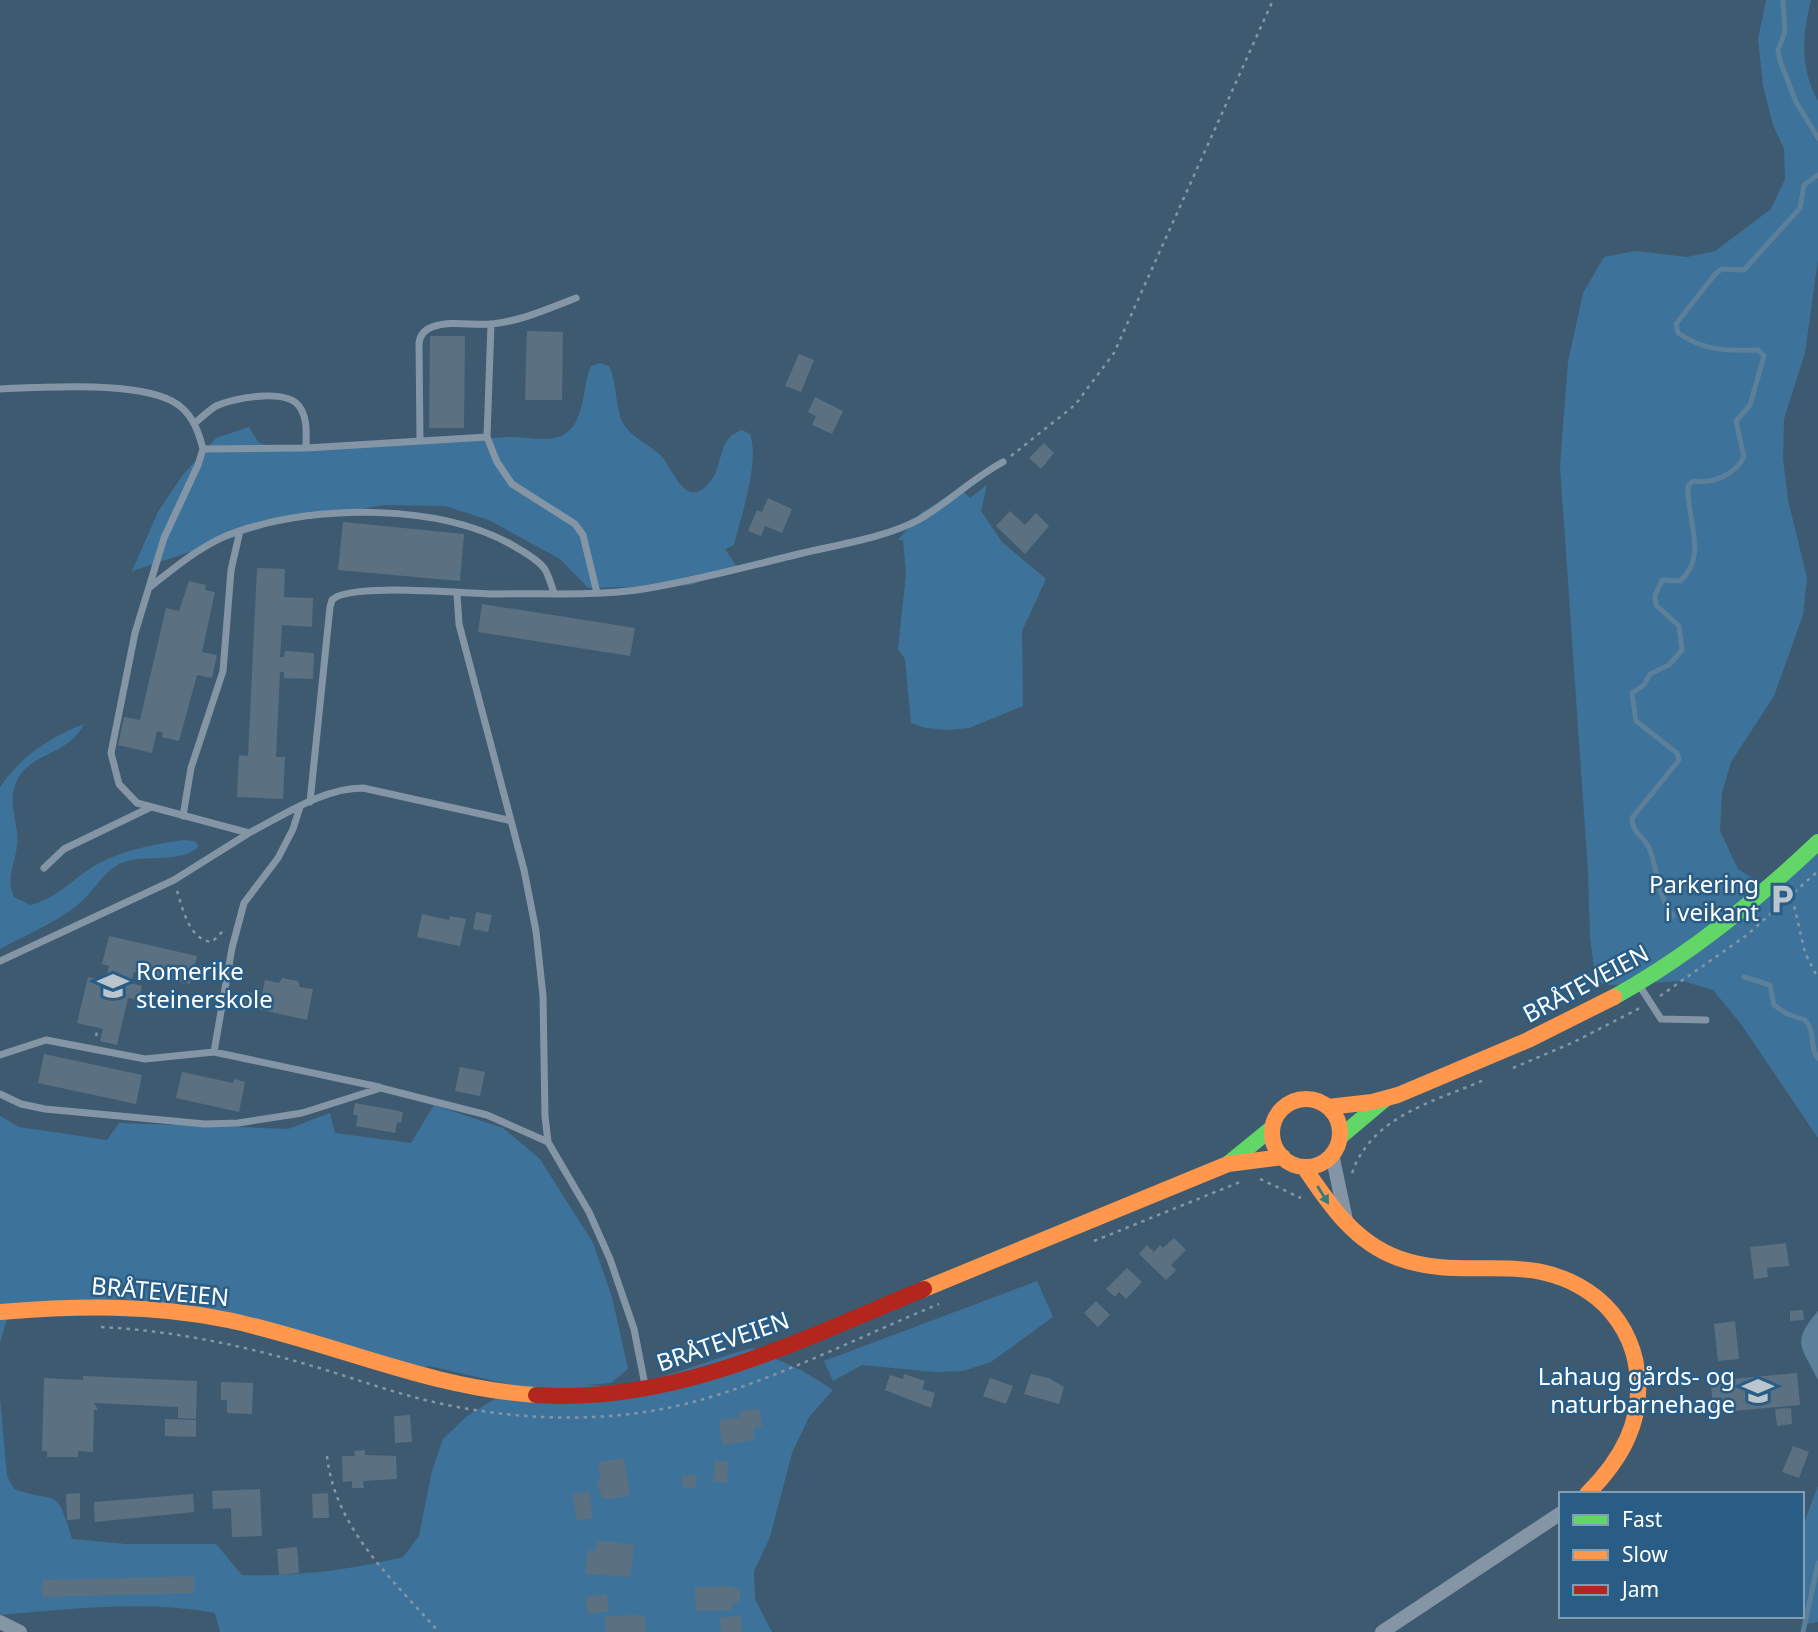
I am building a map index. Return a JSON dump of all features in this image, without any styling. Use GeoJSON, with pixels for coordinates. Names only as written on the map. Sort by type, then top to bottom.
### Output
{"type":"FeatureCollection","features":[{"type":"Feature","properties":{"kind":"main road","name":"BRÅTEVEIEN"},"geometry":{"type":"LineString","coordinates":[[1328,1107],[1384,1100],[1536,1037],[1639,985],[1702,943],[1776,883],[1818,842]]}},
{"type":"Feature","properties":{"kind":"main road"},"geometry":{"type":"LineString","coordinates":[[1304,1167],[1320,1164],[1332,1154],[1340,1137],[1338,1121],[1328,1107],[1309,1099],[1289,1103],[1281,1110],[1272,1128],[1274,1144],[1283,1157],[1304,1167],[1328,1204],[1371,1244],[1399,1259],[1436,1266],[1509,1266],[1546,1271],[1583,1288],[1613,1313],[1635,1358],[1637,1411],[1624,1451],[1609,1473],[1589,1492]]}},
{"type":"Feature","properties":{"kind":"main road","name":"BRÅTEVEIEN"},"geometry":{"type":"LineString","coordinates":[[1340,1137],[1384,1100]]}},
{"type":"Feature","properties":{"kind":"main road","name":"BRÅTEVEIEN"},"geometry":{"type":"LineString","coordinates":[[1228,1164],[1272,1128]]}},
{"type":"Feature","properties":{"kind":"main road","name":"BRÅTEVEIEN"},"geometry":{"type":"LineString","coordinates":[[0,1312],[83,1307],[174,1312],[237,1322],[424,1378],[479,1390],[569,1398],[646,1391],[745,1363],[1228,1164],[1283,1157]]}},
{"type":"Feature","properties":{"kind":"street"},"geometry":{"type":"LineString","coordinates":[[1332,1154],[1346,1220]]}},
{"type":"Feature","properties":{"kind":"street"},"geometry":{"type":"LineString","coordinates":[[1382,1632],[1559,1514]]}},
{"type":"Feature","properties":{"kind":"street"},"geometry":{"type":"LineString","coordinates":[[0,1622],[20,1632]]}},
{"type":"Feature","properties":{"kind":"lane"},"geometry":{"type":"LineString","coordinates":[[420,441],[419,343],[422,333],[446,324],[491,324],[576,298]]}},
{"type":"Feature","properties":{"kind":"lane"},"geometry":{"type":"LineString","coordinates":[[491,324],[487,437],[497,462],[512,484],[575,524],[583,535],[597,593]]}},
{"type":"Feature","properties":{"kind":"lane"},"geometry":{"type":"LineString","coordinates":[[0,389],[46,387],[144,393],[172,401],[195,423],[202,449],[198,465],[164,538],[135,633],[111,753],[119,784],[128,796],[150,807],[249,833]]}},
{"type":"Feature","properties":{"kind":"lane"},"geometry":{"type":"LineString","coordinates":[[195,423],[208,411],[235,400],[285,397],[294,401],[303,414],[306,448]]}},
{"type":"Feature","properties":{"kind":"lane"},"geometry":{"type":"LineString","coordinates":[[202,449],[306,448],[487,437]]}},
{"type":"Feature","properties":{"kind":"lane"},"geometry":{"type":"LineString","coordinates":[[310,802],[331,600],[342,592],[363,589],[457,594],[597,593],[671,583],[883,533],[920,518],[977,477],[1003,462]]}},
{"type":"Feature","properties":{"kind":"lane"},"geometry":{"type":"LineString","coordinates":[[149,587],[197,551],[240,531],[320,514],[358,513],[458,524],[502,539],[535,558],[546,570],[554,593]]}},
{"type":"Feature","properties":{"kind":"lane"},"geometry":{"type":"LineString","coordinates":[[183,816],[191,768],[223,671],[232,570],[240,531]]}},
{"type":"Feature","properties":{"kind":"lane"},"geometry":{"type":"LineString","coordinates":[[457,594],[459,624],[508,820],[524,870],[536,931],[543,996],[545,1116],[548,1142],[589,1212],[615,1272],[634,1329],[646,1391]]}},
{"type":"Feature","properties":{"kind":"lane"},"geometry":{"type":"LineString","coordinates":[[0,961],[174,880],[249,833],[310,802],[347,788],[363,788],[508,820]]}},
{"type":"Feature","properties":{"kind":"lane"},"geometry":{"type":"LineString","coordinates":[[44,869],[64,849],[150,807]]}},
{"type":"Feature","properties":{"kind":"lane"},"geometry":{"type":"LineString","coordinates":[[215,1052],[232,948],[244,903],[278,858],[293,829],[300,807]]}},
{"type":"Feature","properties":{"kind":"lane"},"geometry":{"type":"LineString","coordinates":[[1639,985],[1661,1019],[1706,1020]]}},
{"type":"Feature","properties":{"kind":"lane"},"geometry":{"type":"LineString","coordinates":[[0,1055],[46,1040],[145,1059],[215,1052],[381,1088],[487,1115],[548,1142]]}},
{"type":"Feature","properties":{"kind":"lane"},"geometry":{"type":"LineString","coordinates":[[0,1094],[21,1104],[45,1110],[205,1124],[238,1123],[302,1113],[381,1088]]}},
{"type":"Feature","properties":{"kind":"path"},"geometry":{"type":"LineString","coordinates":[[1003,462],[1075,405],[1114,353],[1273,0]]}},
{"type":"Feature","properties":{"kind":"path"},"geometry":{"type":"LineString","coordinates":[[174,880],[183,911],[197,935],[212,942],[225,929]]}},
{"type":"Feature","properties":{"kind":"path"},"geometry":{"type":"LineString","coordinates":[[1776,883],[1794,905],[1805,953],[1818,978]]}},
{"type":"Feature","properties":{"kind":"path"},"geometry":{"type":"LineString","coordinates":[[1093,1241],[1251,1179],[1271,1182],[1296,1198],[1312,1196]]}},
{"type":"Feature","properties":{"kind":"path"},"geometry":{"type":"LineString","coordinates":[[99,1327],[169,1332],[232,1344],[446,1405],[524,1416],[571,1418],[639,1412],[710,1397],[940,1304]]}},
{"type":"Feature","properties":{"kind":"path"},"geometry":{"type":"LineString","coordinates":[[327,1455],[335,1492],[359,1541],[439,1632]]}},
{"type":"Feature","properties":{"kind":"shaded area"},"geometry":{"type":"Polygon","coordinates":[[[1766,0],[1811,0],[1804,52],[1808,76],[1818,101],[1818,259],[1805,353],[1784,419],[1783,459],[1788,500],[1807,578],[1803,615],[1774,696],[1731,762],[1722,793],[1720,831],[1738,869],[1760,883],[1818,839],[1818,1138],[1741,1024],[1713,990],[1683,981],[1610,985],[1596,982],[1590,937],[1588,872],[1560,466],[1568,362],[1583,293],[1604,257],[1635,251],[1687,257],[1715,251],[1771,209],[1785,179],[1784,149],[1773,125],[1763,86],[1758,39],[1766,0]]]}},
{"type":"Feature","properties":{"kind":"shaded area"},"geometry":{"type":"Polygon","coordinates":[[[600,363],[609,366],[612,372],[619,413],[625,426],[664,459],[677,480],[688,491],[702,490],[710,482],[728,439],[742,430],[750,434],[753,459],[748,489],[734,545],[725,549],[737,567],[691,585],[588,588],[560,559],[489,520],[445,506],[385,505],[277,523],[132,571],[158,512],[182,476],[216,438],[249,427],[258,442],[273,448],[507,437],[551,439],[572,428],[580,412],[591,366],[600,363]]]}},
{"type":"Feature","properties":{"kind":"shaded area"},"geometry":{"type":"Polygon","coordinates":[[[987,485],[981,511],[1002,542],[1046,579],[1022,631],[1023,706],[969,728],[926,728],[911,723],[905,659],[898,649],[906,573],[903,540],[898,540],[921,513],[960,488],[970,498],[987,485]]]}},
{"type":"Feature","properties":{"kind":"shaded area"},"geometry":{"type":"Polygon","coordinates":[[[84,724],[76,736],[33,762],[17,780],[13,794],[17,832],[11,883],[14,897],[31,905],[40,902],[101,862],[136,849],[185,840],[194,841],[199,846],[184,855],[136,859],[119,864],[74,908],[0,949],[0,787],[37,749],[84,724]]]}},
{"type":"Feature","properties":{"kind":"shaded area"},"geometry":{"type":"Polygon","coordinates":[[[434,1105],[503,1128],[540,1159],[593,1243],[612,1297],[628,1369],[611,1383],[587,1385],[608,1386],[650,1380],[752,1348],[803,1371],[833,1390],[809,1417],[792,1453],[770,1537],[754,1571],[755,1599],[772,1632],[220,1632],[215,1613],[189,1609],[135,1606],[0,1615],[0,1398],[7,1476],[14,1489],[54,1499],[62,1510],[72,1539],[126,1544],[216,1544],[242,1575],[282,1575],[323,1572],[403,1557],[419,1536],[432,1471],[443,1439],[467,1416],[516,1386],[429,1366],[421,1368],[152,1308],[7,1319],[0,1343],[0,1116],[19,1127],[107,1140],[119,1123],[288,1129],[330,1113],[335,1133],[411,1143],[434,1105]]]}},
{"type":"Feature","properties":{"kind":"shaded area"},"geometry":{"type":"Polygon","coordinates":[[[1037,1281],[1053,1317],[991,1362],[963,1371],[935,1372],[862,1365],[833,1381],[824,1361],[1037,1281]]]}},
{"type":"Feature","properties":{"kind":"shaded area"},"geometry":{"type":"Polygon","coordinates":[[[1818,1311],[1818,1380],[1801,1345],[1801,1338],[1818,1311]]]}},
{"type":"Feature","properties":{"kind":"shaded area"},"geometry":{"type":"Polygon","coordinates":[[[1818,1486],[1818,1622],[1805,1624],[1801,1618],[1804,1618],[1804,1523],[1818,1486]]]}},
{"type":"Feature","properties":{"kind":"building"},"geometry":{"type":"Polygon","coordinates":[[[527,331],[563,332],[562,400],[525,400],[527,331]]]}},
{"type":"Feature","properties":{"kind":"building"},"geometry":{"type":"Polygon","coordinates":[[[430,336],[465,336],[464,428],[429,428],[430,336]]]}},
{"type":"Feature","properties":{"kind":"building"},"geometry":{"type":"Polygon","coordinates":[[[799,354],[814,360],[801,392],[785,386],[799,354]]]}},
{"type":"Feature","properties":{"kind":"building"},"geometry":{"type":"Polygon","coordinates":[[[815,397],[843,411],[832,434],[812,425],[816,416],[808,412],[815,397]]]}},
{"type":"Feature","properties":{"kind":"building"},"geometry":{"type":"Polygon","coordinates":[[[1044,443],[1054,453],[1041,469],[1029,458],[1044,443]]]}},
{"type":"Feature","properties":{"kind":"building"},"geometry":{"type":"Polygon","coordinates":[[[768,498],[792,509],[782,533],[765,526],[761,536],[748,531],[757,510],[762,512],[768,498]]]}},
{"type":"Feature","properties":{"kind":"building"},"geometry":{"type":"Polygon","coordinates":[[[1010,511],[1025,525],[1036,513],[1049,526],[1025,554],[996,526],[1010,511]]]}},
{"type":"Feature","properties":{"kind":"building"},"geometry":{"type":"Polygon","coordinates":[[[343,522],[464,534],[460,581],[338,570],[343,522]]]}},
{"type":"Feature","properties":{"kind":"building"},"geometry":{"type":"Polygon","coordinates":[[[257,568],[285,569],[284,597],[313,598],[312,627],[282,625],[280,657],[284,657],[285,651],[314,653],[313,679],[284,678],[284,672],[280,672],[276,757],[285,757],[283,799],[237,797],[239,755],[248,756],[257,568]]]}},
{"type":"Feature","properties":{"kind":"building"},"geometry":{"type":"Polygon","coordinates":[[[189,581],[206,585],[205,590],[215,592],[202,652],[217,655],[212,678],[197,675],[179,741],[162,737],[163,733],[157,731],[152,753],[118,745],[124,717],[140,720],[166,608],[179,611],[189,581]]]}},
{"type":"Feature","properties":{"kind":"building"},"geometry":{"type":"Polygon","coordinates":[[[482,604],[635,628],[630,656],[478,632],[482,604]]]}},
{"type":"Feature","properties":{"kind":"building"},"geometry":{"type":"Polygon","coordinates":[[[476,912],[492,915],[488,932],[473,929],[476,912]]]}},
{"type":"Feature","properties":{"kind":"building"},"geometry":{"type":"Polygon","coordinates":[[[422,914],[449,920],[450,916],[466,919],[460,946],[417,937],[422,914]]]}},
{"type":"Feature","properties":{"kind":"building"},"geometry":{"type":"Polygon","coordinates":[[[109,936],[197,956],[190,984],[134,972],[131,983],[142,986],[139,1000],[128,998],[117,1045],[100,1041],[103,1029],[77,1023],[88,977],[105,981],[109,966],[102,964],[109,936]]]}},
{"type":"Feature","properties":{"kind":"building"},"geometry":{"type":"Polygon","coordinates":[[[282,978],[298,981],[300,987],[313,989],[307,1020],[244,1006],[247,992],[262,995],[265,980],[279,983],[282,978]]]}},
{"type":"Feature","properties":{"kind":"building"},"geometry":{"type":"Polygon","coordinates":[[[44,1054],[142,1075],[136,1104],[38,1083],[44,1054]]]}},
{"type":"Feature","properties":{"kind":"building"},"geometry":{"type":"Polygon","coordinates":[[[460,1067],[485,1072],[480,1096],[455,1091],[460,1067]]]}},
{"type":"Feature","properties":{"kind":"building"},"geometry":{"type":"Polygon","coordinates":[[[182,1072],[233,1083],[234,1079],[245,1082],[239,1112],[176,1098],[182,1072]]]}},
{"type":"Feature","properties":{"kind":"building"},"geometry":{"type":"Polygon","coordinates":[[[355,1103],[399,1111],[403,1113],[401,1123],[397,1122],[395,1133],[356,1126],[358,1116],[353,1114],[355,1103]]]}},
{"type":"Feature","properties":{"kind":"building"},"geometry":{"type":"Polygon","coordinates":[[[1174,1238],[1186,1250],[1171,1265],[1176,1270],[1166,1280],[1139,1254],[1147,1245],[1154,1252],[1160,1245],[1163,1248],[1174,1238]]]}},
{"type":"Feature","properties":{"kind":"building"},"geometry":{"type":"Polygon","coordinates":[[[1786,1243],[1789,1266],[1767,1268],[1768,1277],[1754,1279],[1750,1247],[1786,1243]]]}},
{"type":"Feature","properties":{"kind":"building"},"geometry":{"type":"Polygon","coordinates":[[[1127,1268],[1142,1282],[1126,1299],[1119,1292],[1115,1297],[1106,1289],[1127,1268]]]}},
{"type":"Feature","properties":{"kind":"building"},"geometry":{"type":"Polygon","coordinates":[[[1096,1301],[1110,1315],[1098,1327],[1084,1313],[1096,1301]]]}},
{"type":"Feature","properties":{"kind":"building"},"geometry":{"type":"Polygon","coordinates":[[[1803,1310],[1804,1320],[1790,1321],[1790,1311],[1803,1310]]]}},
{"type":"Feature","properties":{"kind":"building"},"geometry":{"type":"Polygon","coordinates":[[[1735,1321],[1739,1359],[1718,1361],[1714,1324],[1735,1321]]]}},
{"type":"Feature","properties":{"kind":"building"},"geometry":{"type":"Polygon","coordinates":[[[1797,1373],[1800,1405],[1713,1413],[1711,1381],[1797,1373]]]}},
{"type":"Feature","properties":{"kind":"building"},"geometry":{"type":"Polygon","coordinates":[[[904,1374],[925,1381],[922,1389],[935,1393],[931,1408],[885,1390],[890,1375],[903,1379],[904,1374]]]}},
{"type":"Feature","properties":{"kind":"building"},"geometry":{"type":"Polygon","coordinates":[[[1031,1374],[1049,1378],[1064,1387],[1059,1404],[1024,1394],[1031,1374]]]}},
{"type":"Feature","properties":{"kind":"building"},"geometry":{"type":"Polygon","coordinates":[[[83,1376],[197,1381],[196,1419],[178,1418],[178,1407],[94,1403],[98,1410],[94,1410],[93,1452],[78,1451],[78,1457],[47,1457],[47,1451],[42,1451],[44,1378],[83,1380],[83,1376]]]}},
{"type":"Feature","properties":{"kind":"building"},"geometry":{"type":"Polygon","coordinates":[[[990,1378],[1013,1386],[1006,1404],[983,1396],[990,1378]]]}},
{"type":"Feature","properties":{"kind":"building"},"geometry":{"type":"Polygon","coordinates":[[[221,1382],[253,1383],[252,1414],[227,1413],[227,1400],[221,1400],[221,1382]]]}},
{"type":"Feature","properties":{"kind":"building"},"geometry":{"type":"Polygon","coordinates":[[[1791,1408],[1792,1424],[1777,1426],[1775,1409],[1791,1408]]]}},
{"type":"Feature","properties":{"kind":"building"},"geometry":{"type":"Polygon","coordinates":[[[759,1409],[762,1427],[753,1428],[754,1440],[722,1445],[719,1420],[740,1417],[739,1411],[759,1409]]]}},
{"type":"Feature","properties":{"kind":"building"},"geometry":{"type":"Polygon","coordinates":[[[410,1415],[412,1442],[395,1443],[394,1416],[410,1415]]]}},
{"type":"Feature","properties":{"kind":"building"},"geometry":{"type":"Polygon","coordinates":[[[165,1419],[196,1420],[196,1437],[165,1436],[165,1419]]]}},
{"type":"Feature","properties":{"kind":"building"},"geometry":{"type":"Polygon","coordinates":[[[1793,1446],[1809,1452],[1799,1478],[1782,1472],[1793,1446]]]}},
{"type":"Feature","properties":{"kind":"building"},"geometry":{"type":"Polygon","coordinates":[[[365,1450],[365,1455],[396,1456],[397,1479],[363,1481],[364,1488],[352,1488],[352,1481],[343,1482],[342,1456],[355,1456],[354,1451],[365,1450]]]}},
{"type":"Feature","properties":{"kind":"building"},"geometry":{"type":"Polygon","coordinates":[[[624,1458],[630,1496],[603,1499],[596,1481],[601,1480],[598,1462],[624,1458]]]}},
{"type":"Feature","properties":{"kind":"building"},"geometry":{"type":"Polygon","coordinates":[[[715,1460],[728,1461],[727,1483],[713,1482],[715,1460]]]}},
{"type":"Feature","properties":{"kind":"building"},"geometry":{"type":"Polygon","coordinates":[[[683,1475],[697,1475],[696,1488],[682,1487],[683,1475]]]}},
{"type":"Feature","properties":{"kind":"building"},"geometry":{"type":"Polygon","coordinates":[[[260,1489],[262,1536],[232,1537],[231,1508],[213,1509],[212,1491],[260,1489]]]}},
{"type":"Feature","properties":{"kind":"building"},"geometry":{"type":"Polygon","coordinates":[[[589,1491],[593,1518],[577,1521],[573,1494],[589,1491]]]}},
{"type":"Feature","properties":{"kind":"building"},"geometry":{"type":"Polygon","coordinates":[[[80,1493],[80,1519],[67,1520],[66,1494],[80,1493]]]}},
{"type":"Feature","properties":{"kind":"building"},"geometry":{"type":"Polygon","coordinates":[[[328,1493],[329,1518],[313,1518],[312,1494],[328,1493]]]}},
{"type":"Feature","properties":{"kind":"building"},"geometry":{"type":"Polygon","coordinates":[[[193,1494],[194,1512],[95,1522],[94,1502],[193,1494]]]}},
{"type":"Feature","properties":{"kind":"building"},"geometry":{"type":"Polygon","coordinates":[[[597,1540],[634,1545],[630,1577],[585,1574],[588,1550],[596,1551],[597,1540]]]}},
{"type":"Feature","properties":{"kind":"building"},"geometry":{"type":"Polygon","coordinates":[[[297,1547],[299,1573],[279,1575],[277,1549],[297,1547]]]}},
{"type":"Feature","properties":{"kind":"building"},"geometry":{"type":"Polygon","coordinates":[[[194,1576],[194,1593],[42,1597],[42,1580],[194,1576]]]}},
{"type":"Feature","properties":{"kind":"building"},"geometry":{"type":"Polygon","coordinates":[[[731,1586],[740,1590],[740,1602],[733,1603],[732,1610],[696,1611],[695,1587],[731,1586]]]}},
{"type":"Feature","properties":{"kind":"building"},"geometry":{"type":"Polygon","coordinates":[[[607,1594],[609,1611],[588,1614],[585,1597],[607,1594]]]}},
{"type":"Feature","properties":{"kind":"building"},"geometry":{"type":"Polygon","coordinates":[[[605,1616],[645,1617],[646,1632],[606,1632],[605,1616]]]}},
{"type":"Feature","properties":{"kind":"building"},"geometry":{"type":"Polygon","coordinates":[[[741,1616],[742,1632],[721,1632],[720,1617],[741,1616]]]}},
{"type":"Feature","properties":{"kind":"waterway"},"geometry":{"type":"LineString","coordinates":[[1783,0],[1785,32],[1778,50],[1780,61],[1796,102],[1818,138]]}},
{"type":"Feature","properties":{"kind":"waterway"},"geometry":{"type":"LineString","coordinates":[[1673,916],[1661,893],[1650,850],[1634,828],[1632,818],[1679,760],[1677,753],[1636,721],[1632,693],[1644,685],[1650,674],[1669,665],[1682,650],[1679,626],[1656,605],[1655,596],[1662,580],[1680,581],[1689,571],[1693,560],[1695,548],[1688,486],[1693,481],[1722,477],[1735,469],[1744,457],[1736,421],[1750,405],[1764,356],[1758,350],[1707,347],[1678,333],[1676,324],[1716,273],[1722,269],[1744,270],[1800,208],[1804,185],[1818,175]]}},
{"type":"Feature","properties":{"kind":"waterway"},"geometry":{"type":"LineString","coordinates":[[1744,977],[1770,985],[1774,1005],[1787,1014],[1805,1020],[1818,1058]]}},
{"type":"Feature","properties":{"kind":"waterway"},"geometry":{"type":"LineString","coordinates":[[1803,1632],[1818,1563]]}},
{"type":"Feature","properties":{"kind":"traffic: fast"},"geometry":{"type":"LineString","coordinates":[[1614,997],[1696,945],[1771,885],[1818,842]]}},
{"type":"Feature","properties":{"kind":"traffic: fast"},"geometry":{"type":"LineString","coordinates":[[1340,1137],[1384,1100]]}},
{"type":"Feature","properties":{"kind":"traffic: fast"},"geometry":{"type":"LineString","coordinates":[[1229,1163],[1272,1128]]}},
{"type":"Feature","properties":{"kind":"traffic: slow"},"geometry":{"type":"LineString","coordinates":[[1328,1107],[1372,1102],[1398,1095],[1528,1040],[1614,997]]}},
{"type":"Feature","properties":{"kind":"traffic: slow"},"geometry":{"type":"LineString","coordinates":[[1306,1099],[1319,1102],[1330,1109],[1337,1120],[1340,1133],[1337,1146],[1330,1157],[1319,1164],[1306,1167],[1293,1164],[1282,1157],[1275,1146],[1272,1133],[1275,1120],[1282,1109],[1293,1102],[1306,1099]]}},
{"type":"Feature","properties":{"kind":"traffic: slow"},"geometry":{"type":"LineString","coordinates":[[924,1289],[1228,1164],[1283,1157]]}},
{"type":"Feature","properties":{"kind":"traffic: slow"},"geometry":{"type":"LineString","coordinates":[[1304,1167],[1344,1220],[1382,1251],[1424,1265],[1524,1269],[1548,1273],[1572,1282],[1597,1298],[1612,1313],[1629,1340],[1635,1361],[1637,1407],[1620,1453],[1589,1492]]}},
{"type":"Feature","properties":{"kind":"traffic: slow"},"geometry":{"type":"LineString","coordinates":[[0,1312],[114,1308],[200,1315],[267,1329],[419,1374],[496,1391],[536,1395]]}},
{"type":"Feature","properties":{"kind":"traffic: jam"},"geometry":{"type":"LineString","coordinates":[[536,1395],[587,1395],[637,1390],[687,1379],[783,1348],[924,1289]]}},
{"type":"Feature","properties":{"kind":"place","name":"Parkering i veikant"},"geometry":{"type":"Point","coordinates":[1782,899]}},
{"type":"Feature","properties":{"kind":"place","name":"Romerike steinerskole"},"geometry":{"type":"Point","coordinates":[113,986]}},
{"type":"Feature","properties":{"kind":"place","name":"Lahaug gårds- og naturbarnehage"},"geometry":{"type":"Point","coordinates":[1758,1391]}}]}
